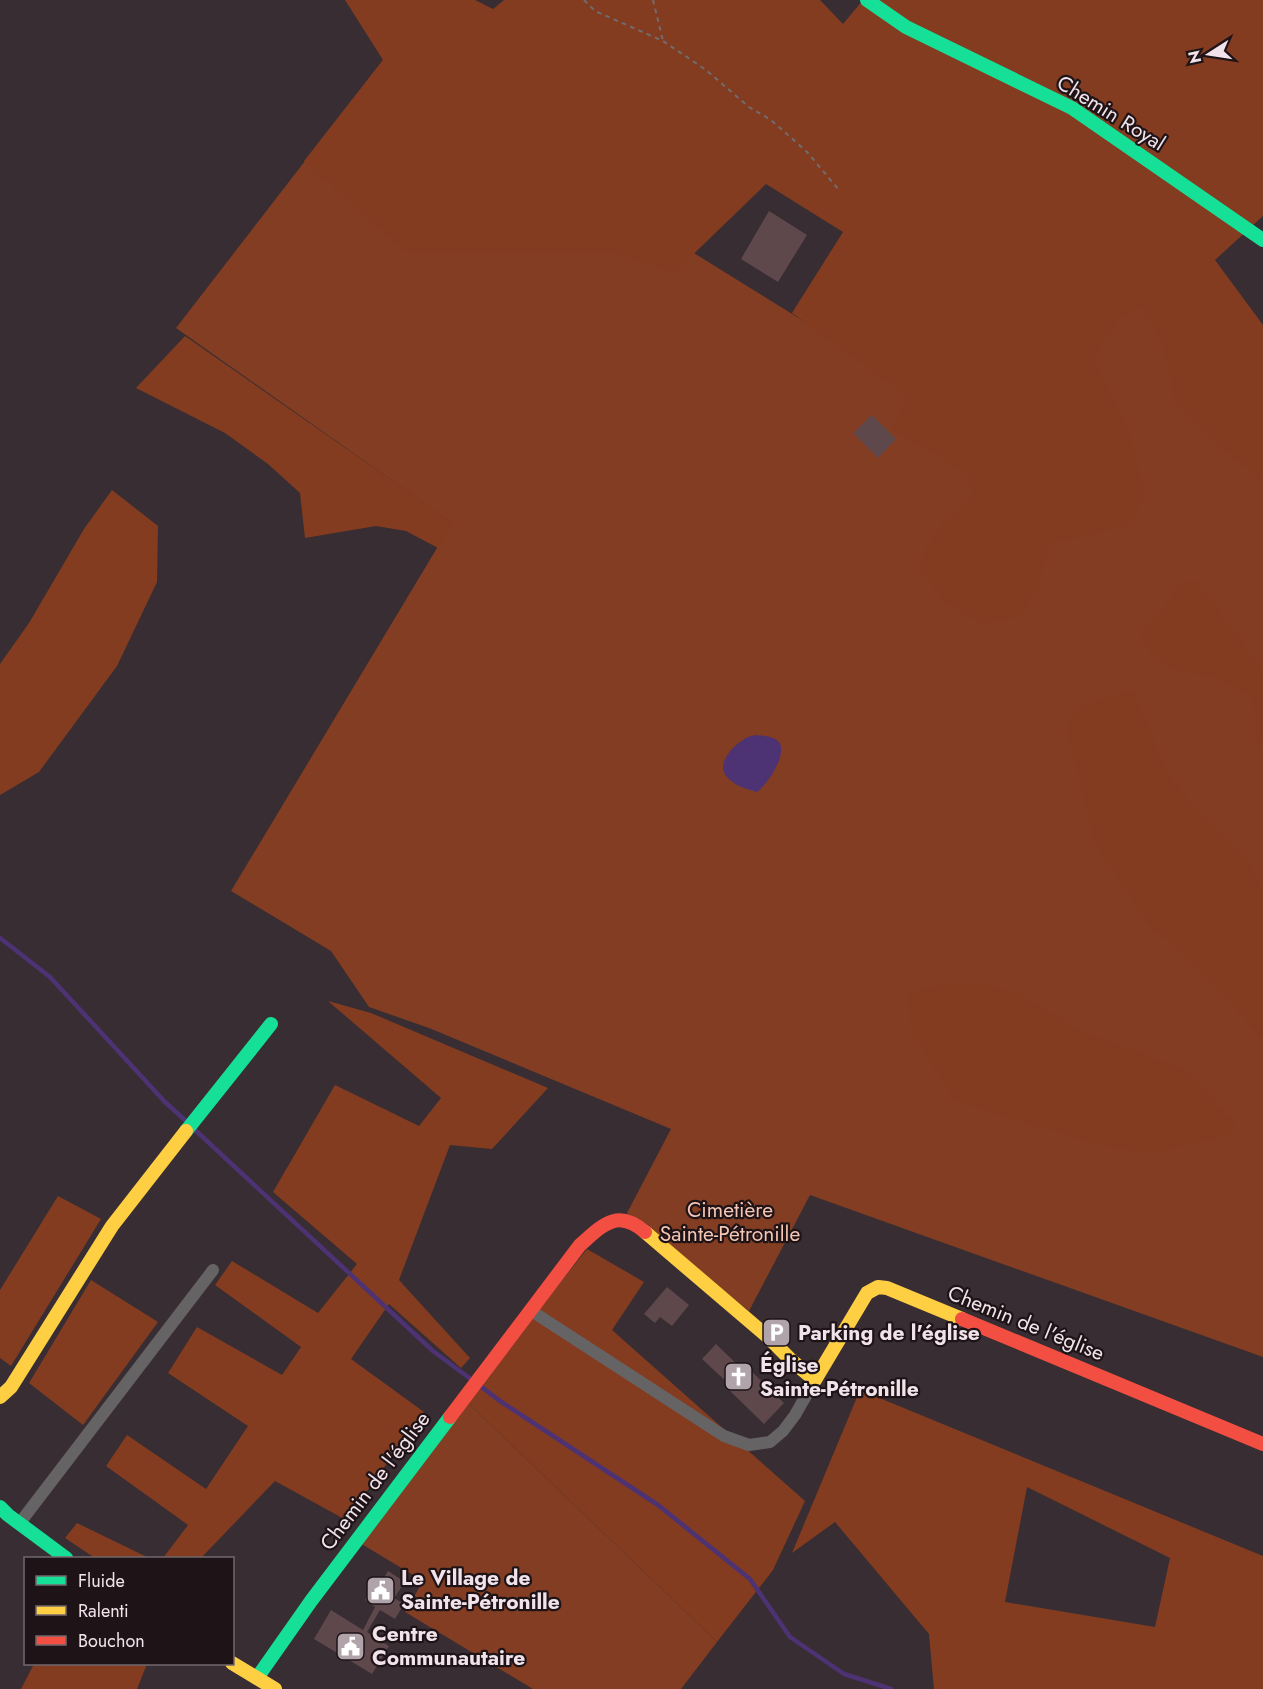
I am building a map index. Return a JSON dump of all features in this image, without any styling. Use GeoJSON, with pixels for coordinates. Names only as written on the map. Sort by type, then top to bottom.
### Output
{"type":"FeatureCollection","features":[{"type":"Feature","properties":{"kind":"street","name":"Chemin Royal"},"geometry":{"type":"LineString","coordinates":[[867,0],[906,27],[1072,108],[1263,240]]}},
{"type":"Feature","properties":{"kind":"street"},"geometry":{"type":"LineString","coordinates":[[0,1397],[10,1388],[112,1226],[271,1024]]}},
{"type":"Feature","properties":{"kind":"street","name":"Chemin de l'église"},"geometry":{"type":"LineString","coordinates":[[257,1678],[311,1601],[580,1245],[608,1222],[629,1221],[642,1229],[815,1380]]}},
{"type":"Feature","properties":{"kind":"street"},"geometry":{"type":"LineString","coordinates":[[20,1524],[213,1270]]}},
{"type":"Feature","properties":{"kind":"street","name":"Chemin de l'église"},"geometry":{"type":"LineString","coordinates":[[530,1310],[724,1436],[749,1445],[770,1442],[783,1431],[795,1415],[867,1293],[878,1287],[887,1288],[1263,1444]]}},
{"type":"Feature","properties":{"kind":"street"},"geometry":{"type":"LineString","coordinates":[[0,1507],[65,1557]]}},
{"type":"Feature","properties":{"kind":"street"},"geometry":{"type":"LineString","coordinates":[[234,1664],[275,1689]]}},
{"type":"Feature","properties":{"kind":"path"},"geometry":{"type":"LineString","coordinates":[[584,0],[595,11],[663,41],[706,70],[749,107],[771,120],[807,152],[839,190]]}},
{"type":"Feature","properties":{"kind":"path"},"geometry":{"type":"LineString","coordinates":[[652,0],[663,41]]}},
{"type":"Feature","properties":{"kind":"green space","name":"Cimetière Sainte-Pétronille"},"geometry":{"type":"Polygon","coordinates":[[[383,60],[950,412],[1111,234],[1263,423],[1263,1357],[810,1195],[749,1311],[627,1213],[671,1129],[429,1028],[369,1007],[331,951],[231,891],[452,523],[176,328],[383,60]]]}},
{"type":"Feature","properties":{"kind":"green space"},"geometry":{"type":"Polygon","coordinates":[[[466,1401],[717,1642],[681,1689],[533,1689],[405,1612],[423,1581],[360,1543],[466,1401]]]}},
{"type":"Feature","properties":{"kind":"shaded area"},"geometry":{"type":"Polygon","coordinates":[[[345,0],[475,0],[493,9],[504,0],[820,0],[843,24],[863,0],[1263,0],[1263,216],[1215,260],[1263,325],[1263,481],[1230,454],[1176,402],[1162,342],[1140,306],[1121,317],[1093,356],[1131,438],[1145,496],[1127,526],[1050,543],[1039,585],[1021,616],[981,623],[947,604],[920,571],[927,547],[941,525],[974,498],[967,473],[890,428],[911,398],[792,313],[843,232],[766,184],[674,273],[619,253],[407,252],[304,161],[383,60],[345,0]]]}},
{"type":"Feature","properties":{"kind":"shaded area"},"geometry":{"type":"Polygon","coordinates":[[[185,336],[453,523],[440,549],[406,531],[376,526],[305,538],[300,493],[268,464],[225,433],[136,388],[185,336]]]}},
{"type":"Feature","properties":{"kind":"shaded area"},"geometry":{"type":"Polygon","coordinates":[[[112,490],[158,526],[157,582],[117,666],[39,772],[0,795],[0,664],[29,623],[84,529],[112,490]]]}},
{"type":"Feature","properties":{"kind":"shaded area"},"geometry":{"type":"Polygon","coordinates":[[[1185,581],[1196,581],[1263,671],[1263,748],[1257,742],[1254,698],[1214,677],[1174,668],[1149,651],[1141,634],[1185,581]]]}},
{"type":"Feature","properties":{"kind":"shaded area"},"geometry":{"type":"Polygon","coordinates":[[[1132,691],[1171,780],[1251,867],[1263,891],[1263,1039],[1211,981],[1147,922],[1095,843],[1067,730],[1071,718],[1086,705],[1132,691]]]}},
{"type":"Feature","properties":{"kind":"shaded area"},"geometry":{"type":"Polygon","coordinates":[[[756,735],[774,739],[781,747],[781,754],[775,769],[757,792],[734,783],[726,776],[723,768],[725,758],[736,746],[746,738],[756,735]]]}},
{"type":"Feature","properties":{"kind":"shaded area"},"geometry":{"type":"Polygon","coordinates":[[[953,983],[989,985],[1022,995],[1077,1030],[1185,1070],[1236,1126],[1228,1135],[1150,1153],[1095,1143],[955,1101],[911,1030],[908,993],[953,983]]]}},
{"type":"Feature","properties":{"kind":"shaded area"},"geometry":{"type":"Polygon","coordinates":[[[328,1001],[371,1013],[548,1088],[492,1149],[450,1145],[399,1280],[470,1358],[461,1368],[389,1304],[351,1359],[424,1412],[346,1520],[275,1481],[202,1557],[164,1557],[188,1525],[106,1466],[127,1435],[206,1489],[248,1426],[168,1373],[197,1327],[282,1375],[301,1347],[215,1285],[232,1261],[318,1313],[357,1264],[273,1192],[335,1085],[419,1126],[441,1098],[328,1001]]]}},
{"type":"Feature","properties":{"kind":"shaded area"},"geometry":{"type":"Polygon","coordinates":[[[58,1196],[101,1219],[11,1366],[0,1358],[0,1290],[58,1196]]]}},
{"type":"Feature","properties":{"kind":"shaded area"},"geometry":{"type":"Polygon","coordinates":[[[587,1249],[644,1282],[612,1330],[805,1501],[773,1570],[717,1642],[466,1401],[587,1249]]]}},
{"type":"Feature","properties":{"kind":"shaded area"},"geometry":{"type":"Polygon","coordinates":[[[91,1280],[158,1322],[83,1425],[29,1383],[91,1280]]]}},
{"type":"Feature","properties":{"kind":"shaded area"},"geometry":{"type":"Polygon","coordinates":[[[860,1390],[1263,1556],[1263,1689],[934,1689],[929,1634],[835,1522],[792,1553],[860,1390]],[[1027,1487],[1005,1602],[1155,1627],[1170,1558],[1027,1487]]]}},
{"type":"Feature","properties":{"kind":"shaded area"},"geometry":{"type":"Polygon","coordinates":[[[77,1523],[147,1557],[94,1557],[65,1538],[77,1523]]]}},
{"type":"Feature","properties":{"kind":"shaded area"},"geometry":{"type":"Polygon","coordinates":[[[33,1665],[147,1665],[137,1689],[21,1689],[33,1665]]]}},
{"type":"Feature","properties":{"kind":"building"},"geometry":{"type":"Polygon","coordinates":[[[769,211],[807,235],[778,282],[741,259],[769,211]]]}},
{"type":"Feature","properties":{"kind":"building"},"geometry":{"type":"Polygon","coordinates":[[[872,415],[896,439],[878,458],[853,433],[872,415]]]}},
{"type":"Feature","properties":{"kind":"building"},"geometry":{"type":"Polygon","coordinates":[[[667,1287],[689,1305],[672,1326],[660,1317],[655,1323],[644,1314],[667,1287]]]}},
{"type":"Feature","properties":{"kind":"building","name":"Église Sainte-Pétronille"},"geometry":{"type":"Polygon","coordinates":[[[716,1344],[743,1370],[746,1366],[784,1403],[764,1424],[726,1387],[729,1384],[702,1359],[716,1344]]]}},
{"type":"Feature","properties":{"kind":"building"},"geometry":{"type":"Polygon","coordinates":[[[388,1571],[405,1582],[394,1598],[404,1604],[395,1619],[380,1610],[367,1632],[389,1646],[372,1674],[314,1639],[331,1610],[363,1630],[375,1607],[365,1600],[372,1588],[376,1591],[388,1571]]]}},
{"type":"Feature","properties":{"kind":"waterway"},"geometry":{"type":"LineString","coordinates":[[0,938],[50,977],[165,1102],[188,1123]]}},
{"type":"Feature","properties":{"kind":"waterway"},"geometry":{"type":"LineString","coordinates":[[194,1129],[433,1351],[472,1380]]}},
{"type":"Feature","properties":{"kind":"waterway"},"geometry":{"type":"LineString","coordinates":[[479,1385],[658,1505],[750,1579],[790,1637],[844,1674],[891,1689]]}},
{"type":"Feature","properties":{"kind":"traffic: fast"},"geometry":{"type":"LineString","coordinates":[[867,0],[906,27],[1072,108],[1263,240]]}},
{"type":"Feature","properties":{"kind":"traffic: fast"},"geometry":{"type":"LineString","coordinates":[[186,1131],[271,1024]]}},
{"type":"Feature","properties":{"kind":"traffic: fast"},"geometry":{"type":"LineString","coordinates":[[257,1678],[311,1601],[450,1417]]}},
{"type":"Feature","properties":{"kind":"traffic: fast"},"geometry":{"type":"LineString","coordinates":[[0,1507],[65,1557]]}},
{"type":"Feature","properties":{"kind":"traffic: slow"},"geometry":{"type":"LineString","coordinates":[[0,1397],[11,1387],[112,1226],[186,1131]]}},
{"type":"Feature","properties":{"kind":"traffic: slow"},"geometry":{"type":"LineString","coordinates":[[645,1232],[815,1380],[867,1293],[878,1287],[887,1288],[962,1319]]}},
{"type":"Feature","properties":{"kind":"traffic: slow"},"geometry":{"type":"LineString","coordinates":[[234,1664],[275,1689]]}},
{"type":"Feature","properties":{"kind":"traffic: jam"},"geometry":{"type":"LineString","coordinates":[[450,1417],[580,1245],[603,1226],[618,1220],[626,1221],[645,1232]]}},
{"type":"Feature","properties":{"kind":"traffic: jam"},"geometry":{"type":"LineString","coordinates":[[962,1319],[1263,1444]]}},
{"type":"Feature","properties":{"kind":"place","name":"Parking de l'église"},"geometry":{"type":"Point","coordinates":[777,1333]}},
{"type":"Feature","properties":{"kind":"place","name":"Église Sainte-Pétronille"},"geometry":{"type":"Point","coordinates":[739,1377]}},
{"type":"Feature","properties":{"kind":"place","name":"Le Village de Sainte-Pétronille"},"geometry":{"type":"Point","coordinates":[380,1590]}},
{"type":"Feature","properties":{"kind":"place","name":"Centre Communautaire"},"geometry":{"type":"Point","coordinates":[351,1646]}}]}
